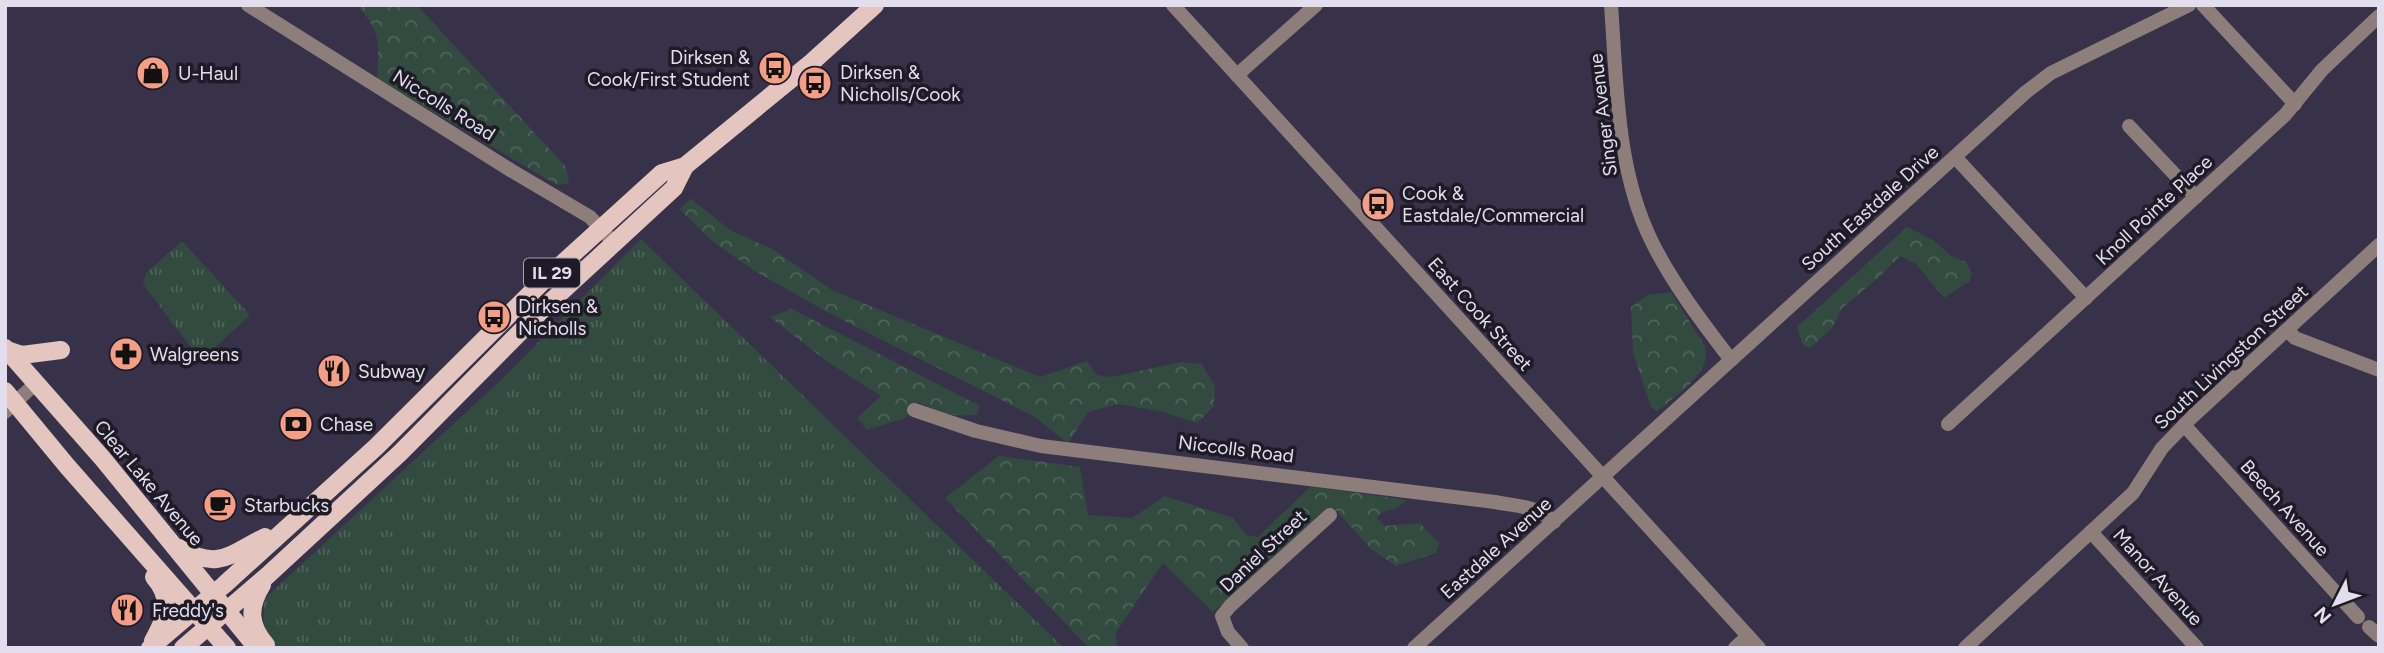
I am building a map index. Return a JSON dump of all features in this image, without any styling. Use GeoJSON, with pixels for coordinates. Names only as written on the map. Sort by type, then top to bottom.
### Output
{"type":"FeatureCollection","features":[{"type":"Feature","properties":{"kind":"main road","name":"IL 29"},"geometry":{"type":"LineString","coordinates":[[150,648],[213,595],[409,415],[521,303],[662,173],[685,166],[812,62],[875,5]]}},
{"type":"Feature","properties":{"kind":"main road","name":"IL 29"},"geometry":{"type":"LineString","coordinates":[[183,648],[268,575],[426,428],[546,306],[674,188],[685,166]]}},
{"type":"Feature","properties":{"kind":"main road"},"geometry":{"type":"LineString","coordinates":[[61,350],[22,355],[6,354],[18,396],[67,466],[227,648]]}},
{"type":"Feature","properties":{"kind":"main road","name":"Clear Lake Avenue"},"geometry":{"type":"LineString","coordinates":[[18,396],[120,489],[136,500],[213,595],[232,607],[257,648]]}},
{"type":"Feature","properties":{"kind":"main road"},"geometry":{"type":"LineString","coordinates":[[67,466],[71,483],[162,587],[165,617],[150,648]]}},
{"type":"Feature","properties":{"kind":"main road"},"geometry":{"type":"LineString","coordinates":[[174,545],[196,556],[217,559],[238,553],[290,524]]}},
{"type":"Feature","properties":{"kind":"main road"},"geometry":{"type":"LineString","coordinates":[[268,575],[255,597],[251,616],[254,628],[269,648]]}},
{"type":"Feature","properties":{"kind":"street","name":"Niccolls Road"},"geometry":{"type":"LineString","coordinates":[[248,5],[513,172],[590,217],[614,243]]}},
{"type":"Feature","properties":{"kind":"street","name":"East Cook Street"},"geometry":{"type":"LineString","coordinates":[[1173,5],[1759,648]]}},
{"type":"Feature","properties":{"kind":"street"},"geometry":{"type":"LineString","coordinates":[[1237,75],[1316,5]]}},
{"type":"Feature","properties":{"kind":"street","name":"Singer Avenue"},"geometry":{"type":"LineString","coordinates":[[1611,5],[1621,134],[1636,202],[1668,271],[1731,360]]}},
{"type":"Feature","properties":{"kind":"street","name":"South Eastdale Drive"},"geometry":{"type":"LineString","coordinates":[[1603,477],[2041,80],[2189,5]]}},
{"type":"Feature","properties":{"kind":"street"},"geometry":{"type":"LineString","coordinates":[[2203,5],[2295,104]]}},
{"type":"Feature","properties":{"kind":"street","name":"Knoll Pointe Place"},"geometry":{"type":"LineString","coordinates":[[1948,424],[2295,104],[2322,70],[2379,16]]}},
{"type":"Feature","properties":{"kind":"street"},"geometry":{"type":"LineString","coordinates":[[2129,126],[2196,197]]}},
{"type":"Feature","properties":{"kind":"street"},"geometry":{"type":"LineString","coordinates":[[1955,157],[2086,298]]}},
{"type":"Feature","properties":{"kind":"street","name":"South Livingston Street"},"geometry":{"type":"LineString","coordinates":[[1976,644],[2133,493],[2162,448],[2184,425],[2379,245]]}},
{"type":"Feature","properties":{"kind":"street"},"geometry":{"type":"LineString","coordinates":[[2287,330],[2295,338],[2379,370]]}},
{"type":"Feature","properties":{"kind":"street","name":"Niccolls Road"},"geometry":{"type":"LineString","coordinates":[[914,410],[976,431],[1028,444],[1495,502],[1536,510],[1554,522]]}},
{"type":"Feature","properties":{"kind":"street","name":"Beech Avenue"},"geometry":{"type":"LineString","coordinates":[[2184,425],[2369,627]]}},
{"type":"Feature","properties":{"kind":"street","name":"Eastdale Avenue"},"geometry":{"type":"LineString","coordinates":[[1414,648],[1603,477]]}},
{"type":"Feature","properties":{"kind":"street","name":"Daniel Street"},"geometry":{"type":"LineString","coordinates":[[1242,648],[1228,632],[1222,616],[1330,515]]}},
{"type":"Feature","properties":{"kind":"street","name":"Manor Avenue"},"geometry":{"type":"LineString","coordinates":[[2091,531],[2197,648]]}},
{"type":"Feature","properties":{"kind":"street"},"geometry":{"type":"LineString","coordinates":[[1735,648],[1748,636]]}},
{"type":"Feature","properties":{"kind":"green space"},"geometry":{"type":"Polygon","coordinates":[[[356,5],[417,5],[566,167],[569,183],[557,185],[377,79],[375,31],[356,5]]]}},
{"type":"Feature","properties":{"kind":"green space"},"geometry":{"type":"Polygon","coordinates":[[[691,199],[730,230],[774,250],[832,290],[1040,377],[1087,361],[1097,375],[1112,377],[1180,362],[1202,364],[1215,386],[1214,406],[1197,423],[1163,412],[1118,404],[1088,412],[1069,442],[1065,441],[1035,417],[827,312],[753,270],[711,240],[679,209],[691,199]]]}},
{"type":"Feature","properties":{"kind":"green space"},"geometry":{"type":"Polygon","coordinates":[[[1907,227],[1933,240],[1951,256],[1966,262],[1972,273],[1970,281],[1944,298],[1916,264],[1900,256],[1842,308],[1832,328],[1810,348],[1803,345],[1797,327],[1907,227]]]}},
{"type":"Feature","properties":{"kind":"green space"},"geometry":{"type":"Polygon","coordinates":[[[641,239],[1064,648],[273,648],[263,636],[264,599],[500,381],[641,239]]]}},
{"type":"Feature","properties":{"kind":"green space"},"geometry":{"type":"Polygon","coordinates":[[[182,241],[250,315],[203,359],[198,357],[143,284],[146,273],[182,241]]]}},
{"type":"Feature","properties":{"kind":"green space"},"geometry":{"type":"Polygon","coordinates":[[[1671,292],[1705,346],[1706,356],[1698,375],[1691,383],[1657,412],[1651,407],[1633,353],[1631,307],[1648,295],[1671,292]]]}},
{"type":"Feature","properties":{"kind":"green space"},"geometry":{"type":"Polygon","coordinates":[[[792,309],[980,406],[977,414],[954,415],[918,402],[906,418],[867,430],[857,418],[881,396],[829,363],[770,317],[792,309]]]}},
{"type":"Feature","properties":{"kind":"green space"},"geometry":{"type":"Polygon","coordinates":[[[999,456],[1080,467],[1088,515],[1132,518],[1165,496],[1233,518],[1246,535],[1258,537],[1311,486],[1406,500],[1377,518],[1385,526],[1420,523],[1439,543],[1436,553],[1396,566],[1370,548],[1334,508],[1213,612],[1163,563],[1116,632],[1117,648],[1089,648],[945,498],[999,456]]]}},
{"type":"Feature","properties":{"kind":"place","name":"Dirksen & Cook/First Student"},"geometry":{"type":"Point","coordinates":[775,68]}},
{"type":"Feature","properties":{"kind":"place","name":"U-Haul"},"geometry":{"type":"Point","coordinates":[153,73]}},
{"type":"Feature","properties":{"kind":"place","name":"Dirksen & Nicholls/Cook"},"geometry":{"type":"Point","coordinates":[815,83]}},
{"type":"Feature","properties":{"kind":"place","name":"Cook & Eastdale/Commercial"},"geometry":{"type":"Point","coordinates":[1378,204]}},
{"type":"Feature","properties":{"kind":"place","name":"Dirksen & Nicholls"},"geometry":{"type":"Point","coordinates":[494,317]}},
{"type":"Feature","properties":{"kind":"place","name":"Walgreens"},"geometry":{"type":"Point","coordinates":[126,354]}},
{"type":"Feature","properties":{"kind":"place","name":"Subway"},"geometry":{"type":"Point","coordinates":[334,371]}},
{"type":"Feature","properties":{"kind":"place","name":"Chase"},"geometry":{"type":"Point","coordinates":[296,424]}},
{"type":"Feature","properties":{"kind":"place","name":"Starbucks"},"geometry":{"type":"Point","coordinates":[220,505]}},
{"type":"Feature","properties":{"kind":"place","name":"Freddy's"},"geometry":{"type":"Point","coordinates":[127,610]}}]}
